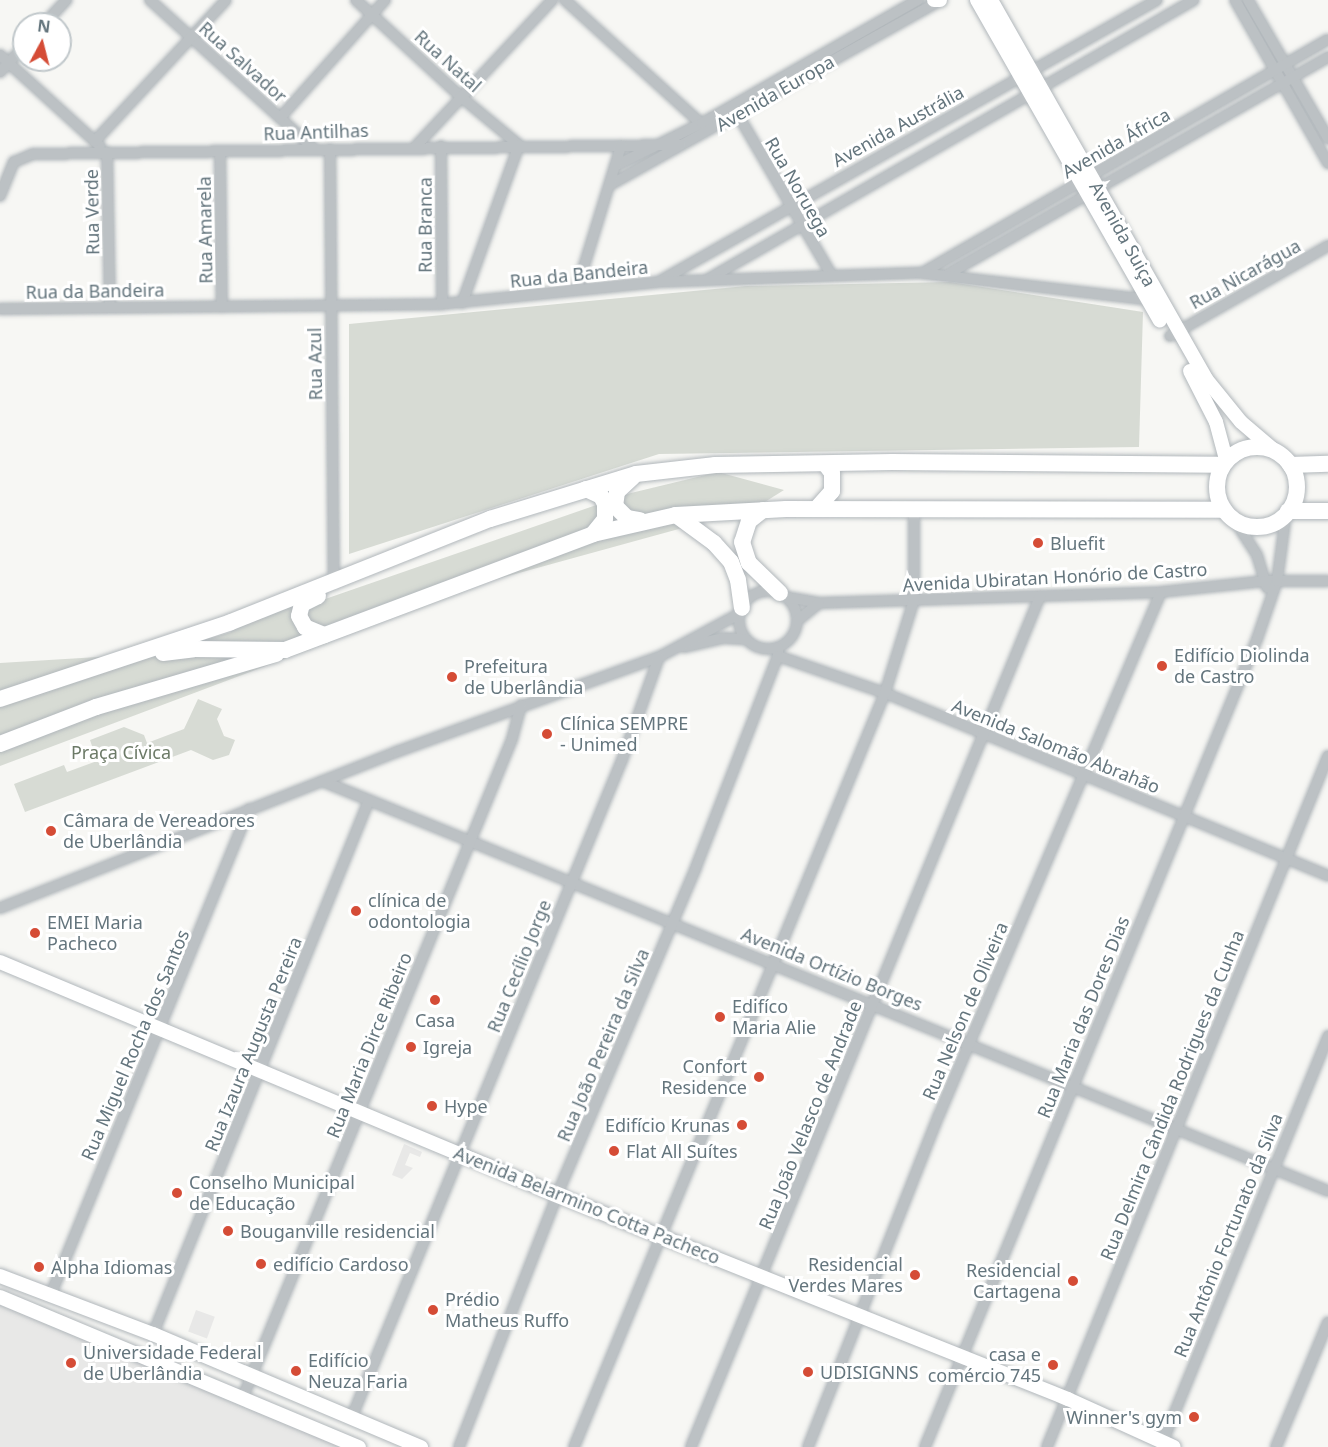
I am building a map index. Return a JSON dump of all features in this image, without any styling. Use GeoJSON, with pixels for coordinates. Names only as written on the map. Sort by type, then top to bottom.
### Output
{"type":"FeatureCollection","features":[{"type":"Feature","properties":{"kind":"main road","name":"Avenida Suiça"},"geometry":{"type":"LineString","coordinates":[[976,0],[1026,73],[1173,334],[1216,422],[1225,462]]}},
{"type":"Feature","properties":{"kind":"main road","name":"Avenida Suiça"},"geometry":{"type":"LineString","coordinates":[[991,0],[1026,73]]}},
{"type":"Feature","properties":{"kind":"main road","name":"Avenida Suiça"},"geometry":{"type":"LineString","coordinates":[[1173,334],[1220,399],[1276,452]]}},
{"type":"Feature","properties":{"kind":"main road"},"geometry":{"type":"LineString","coordinates":[[0,699],[283,601],[334,578],[416,550],[490,519],[636,474],[715,465],[1225,462],[1255,447],[1276,452],[1290,465],[1297,483],[1287,512]]}},
{"type":"Feature","properties":{"kind":"main road"},"geometry":{"type":"LineString","coordinates":[[1225,462],[1216,488],[1229,515]]}},
{"type":"Feature","properties":{"kind":"main road"},"geometry":{"type":"LineString","coordinates":[[816,509],[832,492],[832,473],[826,465]]}},
{"type":"Feature","properties":{"kind":"main road"},"geometry":{"type":"LineString","coordinates":[[1290,465],[1328,465]]}},
{"type":"Feature","properties":{"kind":"main road"},"geometry":{"type":"LineString","coordinates":[[636,474],[618,492],[615,506],[627,518],[642,520]]}},
{"type":"Feature","properties":{"kind":"main road"},"geometry":{"type":"LineString","coordinates":[[586,489],[601,496],[605,504],[604,519],[593,534]]}},
{"type":"Feature","properties":{"kind":"main road"},"geometry":{"type":"LineString","coordinates":[[0,744],[96,707],[285,650],[593,534],[642,520],[676,515],[763,510],[914,509],[1229,515],[1265,526],[1287,512],[1328,511]]}},
{"type":"Feature","properties":{"kind":"main road"},"geometry":{"type":"LineString","coordinates":[[763,510],[749,520],[742,542],[749,563],[783,595]]}},
{"type":"Feature","properties":{"kind":"main road"},"geometry":{"type":"LineString","coordinates":[[676,515],[714,543],[731,562],[738,580],[740,611]]}},
{"type":"Feature","properties":{"kind":"main road"},"geometry":{"type":"LineString","coordinates":[[324,635],[301,623],[302,604],[393,566],[416,550]]}},
{"type":"Feature","properties":{"kind":"main road"},"geometry":{"type":"LineString","coordinates":[[0,691],[179,630],[283,601]]}},
{"type":"Feature","properties":{"kind":"main road"},"geometry":{"type":"LineString","coordinates":[[0,707],[162,654],[194,649],[285,650]]}},
{"type":"Feature","properties":{"kind":"main road","name":"Avenida Belarmino Cotta Pacheco"},"geometry":{"type":"LineString","coordinates":[[0,962],[360,1110],[557,1195],[861,1315],[962,1359],[1068,1399],[1166,1445]]}},
{"type":"Feature","properties":{"kind":"main road"},"geometry":{"type":"LineString","coordinates":[[0,1276],[153,1334],[421,1447]]}},
{"type":"Feature","properties":{"kind":"main road"},"geometry":{"type":"LineString","coordinates":[[0,1297],[243,1396],[359,1447]]}},
{"type":"Feature","properties":{"kind":"street"},"geometry":{"type":"LineString","coordinates":[[55,12],[66,0]]}},
{"type":"Feature","properties":{"kind":"street","name":"Rua Salvador"},"geometry":{"type":"LineString","coordinates":[[150,0],[313,148]]}},
{"type":"Feature","properties":{"kind":"street"},"geometry":{"type":"LineString","coordinates":[[95,141],[226,0]]}},
{"type":"Feature","properties":{"kind":"street","name":"Rua Natal"},"geometry":{"type":"LineString","coordinates":[[356,0],[460,96],[519,145]]}},
{"type":"Feature","properties":{"kind":"street"},"geometry":{"type":"LineString","coordinates":[[280,118],[385,0]]}},
{"type":"Feature","properties":{"kind":"street"},"geometry":{"type":"LineString","coordinates":[[416,146],[460,96],[552,0]]}},
{"type":"Feature","properties":{"kind":"street"},"geometry":{"type":"LineString","coordinates":[[565,0],[705,127]]}},
{"type":"Feature","properties":{"kind":"street","name":"Avenida Europa"},"geometry":{"type":"LineString","coordinates":[[735,110],[918,0]]}},
{"type":"Feature","properties":{"kind":"street","name":"Avenida Austrália"},"geometry":{"type":"LineString","coordinates":[[657,282],[1157,0]]}},
{"type":"Feature","properties":{"kind":"street","name":"Avenida Austrália"},"geometry":{"type":"LineString","coordinates":[[705,280],[1036,90],[1174,5],[1194,0]]}},
{"type":"Feature","properties":{"kind":"street"},"geometry":{"type":"LineString","coordinates":[[1235,0],[1328,163]]}},
{"type":"Feature","properties":{"kind":"street"},"geometry":{"type":"LineString","coordinates":[[1248,0],[1328,138]]}},
{"type":"Feature","properties":{"kind":"street","name":"Avenida Europa"},"geometry":{"type":"LineString","coordinates":[[610,184],[681,145],[705,127],[735,110],[937,1]]}},
{"type":"Feature","properties":{"kind":"street","name":"Avenida África"},"geometry":{"type":"LineString","coordinates":[[947,274],[1089,185],[1149,143],[1328,40]]}},
{"type":"Feature","properties":{"kind":"street"},"geometry":{"type":"LineString","coordinates":[[0,55],[107,152]]}},
{"type":"Feature","properties":{"kind":"street","name":"Avenida África"},"geometry":{"type":"LineString","coordinates":[[921,273],[1089,185],[1157,154],[1328,57]]}},
{"type":"Feature","properties":{"kind":"street"},"geometry":{"type":"LineString","coordinates":[[0,72],[12,60]]}},
{"type":"Feature","properties":{"kind":"street","name":"Rua Noruega"},"geometry":{"type":"LineString","coordinates":[[735,110],[799,225],[832,276]]}},
{"type":"Feature","properties":{"kind":"street","name":"Avenida Europa"},"geometry":{"type":"LineString","coordinates":[[615,166],[658,145],[705,127]]}},
{"type":"Feature","properties":{"kind":"street"},"geometry":{"type":"LineString","coordinates":[[1149,143],[1157,154]]}},
{"type":"Feature","properties":{"kind":"street"},"geometry":{"type":"LineString","coordinates":[[462,303],[519,145]]}},
{"type":"Feature","properties":{"kind":"street","name":"Rua Antilhas"},"geometry":{"type":"LineString","coordinates":[[0,196],[9,171],[23,156],[107,152],[220,152],[416,146],[681,145]]}},
{"type":"Feature","properties":{"kind":"street","name":"Rua Branca"},"geometry":{"type":"LineString","coordinates":[[441,146],[442,304]]}},
{"type":"Feature","properties":{"kind":"street"},"geometry":{"type":"LineString","coordinates":[[577,289],[621,146]]}},
{"type":"Feature","properties":{"kind":"street","name":"Rua Azul"},"geometry":{"type":"LineString","coordinates":[[330,149],[334,578]]}},
{"type":"Feature","properties":{"kind":"street","name":"Rua Verde"},"geometry":{"type":"LineString","coordinates":[[107,152],[110,307]]}},
{"type":"Feature","properties":{"kind":"street","name":"Rua Amarela"},"geometry":{"type":"LineString","coordinates":[[220,152],[222,307]]}},
{"type":"Feature","properties":{"kind":"street","name":"Rua Nicarágua"},"geometry":{"type":"LineString","coordinates":[[1173,334],[1328,246]]}},
{"type":"Feature","properties":{"kind":"street","name":"Rua da Bandeira"},"geometry":{"type":"LineString","coordinates":[[0,309],[442,304],[657,282],[921,273],[947,274],[1154,301]]}},
{"type":"Feature","properties":{"kind":"street"},"geometry":{"type":"LineString","coordinates":[[574,1447],[885,693],[914,600],[914,509]]}},
{"type":"Feature","properties":{"kind":"street","name":"Rua Maria das Dores Dias"},"geometry":{"type":"LineString","coordinates":[[925,1447],[1183,815],[1233,701],[1277,581],[1287,512]]}},
{"type":"Feature","properties":{"kind":"street"},"geometry":{"type":"LineString","coordinates":[[1229,515],[1257,555],[1270,599]]}},
{"type":"Feature","properties":{"kind":"street","name":"Avenida Ubiratan Honório de Castro"},"geometry":{"type":"LineString","coordinates":[[783,595],[819,603],[1161,592],[1265,581],[1328,580]]}},
{"type":"Feature","properties":{"kind":"street"},"geometry":{"type":"LineString","coordinates":[[0,908],[197,829],[521,705],[659,657],[740,611],[762,592],[783,595],[797,621]]}},
{"type":"Feature","properties":{"kind":"street","name":"Rua Nelson de Oliveira"},"geometry":{"type":"LineString","coordinates":[[808,1447],[970,1042],[1161,592]]}},
{"type":"Feature","properties":{"kind":"street","name":"Rua João Velasco de Andrade"},"geometry":{"type":"LineString","coordinates":[[691,1447],[1040,596]]}},
{"type":"Feature","properties":{"kind":"street"},"geometry":{"type":"LineString","coordinates":[[672,651],[707,640],[746,639],[761,648],[778,652],[792,637],[797,621],[819,603]]}},
{"type":"Feature","properties":{"kind":"street"},"geometry":{"type":"LineString","coordinates":[[740,611],[746,639]]}},
{"type":"Feature","properties":{"kind":"street","name":"Avenida Salomão Abrahão"},"geometry":{"type":"LineString","coordinates":[[778,652],[885,693],[982,736],[1183,815],[1328,876]]}},
{"type":"Feature","properties":{"kind":"street","name":"Rua João Pereira da Silva"},"geometry":{"type":"LineString","coordinates":[[459,1447],[557,1195],[673,922],[778,652]]}},
{"type":"Feature","properties":{"kind":"street","name":"Rua Cecílio Jorge"},"geometry":{"type":"LineString","coordinates":[[351,1419],[458,1152],[622,760],[659,657]]}},
{"type":"Feature","properties":{"kind":"street","name":"Rua Maria Dirce Ribeiro"},"geometry":{"type":"LineString","coordinates":[[243,1396],[471,841],[512,739],[521,705]]}},
{"type":"Feature","properties":{"kind":"street","name":"Rua Delmira Cândida Rodrigues da Cunha"},"geometry":{"type":"LineString","coordinates":[[1047,1447],[1328,756]]}},
{"type":"Feature","properties":{"kind":"street","name":"Avenida Ortízio Borges"},"geometry":{"type":"LineString","coordinates":[[322,781],[970,1042],[1328,1191]]}},
{"type":"Feature","properties":{"kind":"street","name":"Rua Izaura Augusta Pereira"},"geometry":{"type":"LineString","coordinates":[[153,1334],[369,800]]}},
{"type":"Feature","properties":{"kind":"street","name":"Rua Miguel Rocha dos Santos"},"geometry":{"type":"LineString","coordinates":[[51,1294],[249,809]]}},
{"type":"Feature","properties":{"kind":"street","name":"Rua Antônio Fortunato da Silva"},"geometry":{"type":"LineString","coordinates":[[1166,1445],[1273,1169],[1328,1036]]}},
{"type":"Feature","properties":{"kind":"street"},"geometry":{"type":"LineString","coordinates":[[1276,1447],[1328,1322]]}},
{"type":"Feature","properties":{"kind":"shaded area"},"geometry":{"type":"Polygon","coordinates":[[[404,1144],[422,1152],[420,1157],[410,1153],[405,1165],[413,1168],[402,1179],[392,1175],[404,1144]]]}},
{"type":"Feature","properties":{"kind":"shaded area","name":"Universidade Federal de Uberlândia"},"geometry":{"type":"Polygon","coordinates":[[[0,1305],[98,1345],[340,1447],[0,1447],[0,1305]]]}},
{"type":"Feature","properties":{"kind":"shaded area"},"geometry":{"type":"Polygon","coordinates":[[[196,1310],[215,1317],[207,1338],[188,1332],[196,1310]]]}},
{"type":"Feature","properties":{"kind":"green space"},"geometry":{"type":"Polygon","coordinates":[[[950,282],[1143,312],[1139,447],[659,454],[349,554],[349,324],[746,286],[950,282]]]}},
{"type":"Feature","properties":{"kind":"green space"},"geometry":{"type":"Polygon","coordinates":[[[718,472],[784,490],[755,508],[497,579],[0,766],[0,663],[163,653],[231,632],[230,627],[303,601],[305,606],[631,493],[718,472]]]}},
{"type":"Feature","properties":{"kind":"green space","name":"Praça Cívica"},"geometry":{"type":"Polygon","coordinates":[[[198,699],[222,709],[217,719],[224,736],[235,740],[229,755],[213,760],[191,750],[25,812],[14,784],[64,765],[67,772],[97,761],[90,740],[124,727],[144,735],[147,743],[184,729],[198,699]]]}},
{"type":"Feature","properties":{"kind":"place","name":"Bluefit"},"geometry":{"type":"Point","coordinates":[1038,543]}},
{"type":"Feature","properties":{"kind":"place","name":"Edifício Diolinda de Castro"},"geometry":{"type":"Point","coordinates":[1162,666]}},
{"type":"Feature","properties":{"kind":"place","name":"Prefeitura de Uberlândia"},"geometry":{"type":"Point","coordinates":[452,677]}},
{"type":"Feature","properties":{"kind":"place","name":"Clínica SEMPRE - Unimed"},"geometry":{"type":"Point","coordinates":[547,734]}},
{"type":"Feature","properties":{"kind":"place","name":"Câmara de Vereadores de Uberlândia"},"geometry":{"type":"Point","coordinates":[51,831]}},
{"type":"Feature","properties":{"kind":"place","name":"clínica de odontologia"},"geometry":{"type":"Point","coordinates":[356,911]}},
{"type":"Feature","properties":{"kind":"place","name":"EMEI Maria Pacheco"},"geometry":{"type":"Point","coordinates":[35,933]}},
{"type":"Feature","properties":{"kind":"place","name":"Casa"},"geometry":{"type":"Point","coordinates":[435,1000]}},
{"type":"Feature","properties":{"kind":"place","name":"Edifíco Maria Alie"},"geometry":{"type":"Point","coordinates":[720,1017]}},
{"type":"Feature","properties":{"kind":"place","name":"Igreja"},"geometry":{"type":"Point","coordinates":[411,1047]}},
{"type":"Feature","properties":{"kind":"place","name":"Confort Residence"},"geometry":{"type":"Point","coordinates":[759,1077]}},
{"type":"Feature","properties":{"kind":"place","name":"Hype"},"geometry":{"type":"Point","coordinates":[432,1106]}},
{"type":"Feature","properties":{"kind":"place","name":"Edifício Krunas"},"geometry":{"type":"Point","coordinates":[742,1125]}},
{"type":"Feature","properties":{"kind":"place","name":"Flat All Suítes"},"geometry":{"type":"Point","coordinates":[614,1151]}},
{"type":"Feature","properties":{"kind":"place","name":"Conselho Municipal de Educação"},"geometry":{"type":"Point","coordinates":[177,1193]}},
{"type":"Feature","properties":{"kind":"place","name":"Bouganville residencial"},"geometry":{"type":"Point","coordinates":[228,1231]}},
{"type":"Feature","properties":{"kind":"place","name":"edifício Cardoso"},"geometry":{"type":"Point","coordinates":[261,1264]}},
{"type":"Feature","properties":{"kind":"place","name":"Alpha Idiomas"},"geometry":{"type":"Point","coordinates":[39,1267]}},
{"type":"Feature","properties":{"kind":"place","name":"Residencial Verdes Mares"},"geometry":{"type":"Point","coordinates":[915,1275]}},
{"type":"Feature","properties":{"kind":"place","name":"Residencial Cartagena"},"geometry":{"type":"Point","coordinates":[1073,1281]}},
{"type":"Feature","properties":{"kind":"place","name":"Prédio Matheus Ruffo"},"geometry":{"type":"Point","coordinates":[433,1310]}},
{"type":"Feature","properties":{"kind":"place","name":"Universidade Federal de Uberlândia"},"geometry":{"type":"Point","coordinates":[71,1363]}},
{"type":"Feature","properties":{"kind":"place","name":"casa e comércio 745"},"geometry":{"type":"Point","coordinates":[1053,1365]}},
{"type":"Feature","properties":{"kind":"place","name":"Edifício Neuza Faria"},"geometry":{"type":"Point","coordinates":[296,1371]}},
{"type":"Feature","properties":{"kind":"place","name":"UDISIGNNS"},"geometry":{"type":"Point","coordinates":[808,1372]}},
{"type":"Feature","properties":{"kind":"place","name":"Winner's gym"},"geometry":{"type":"Point","coordinates":[1194,1417]}}]}
